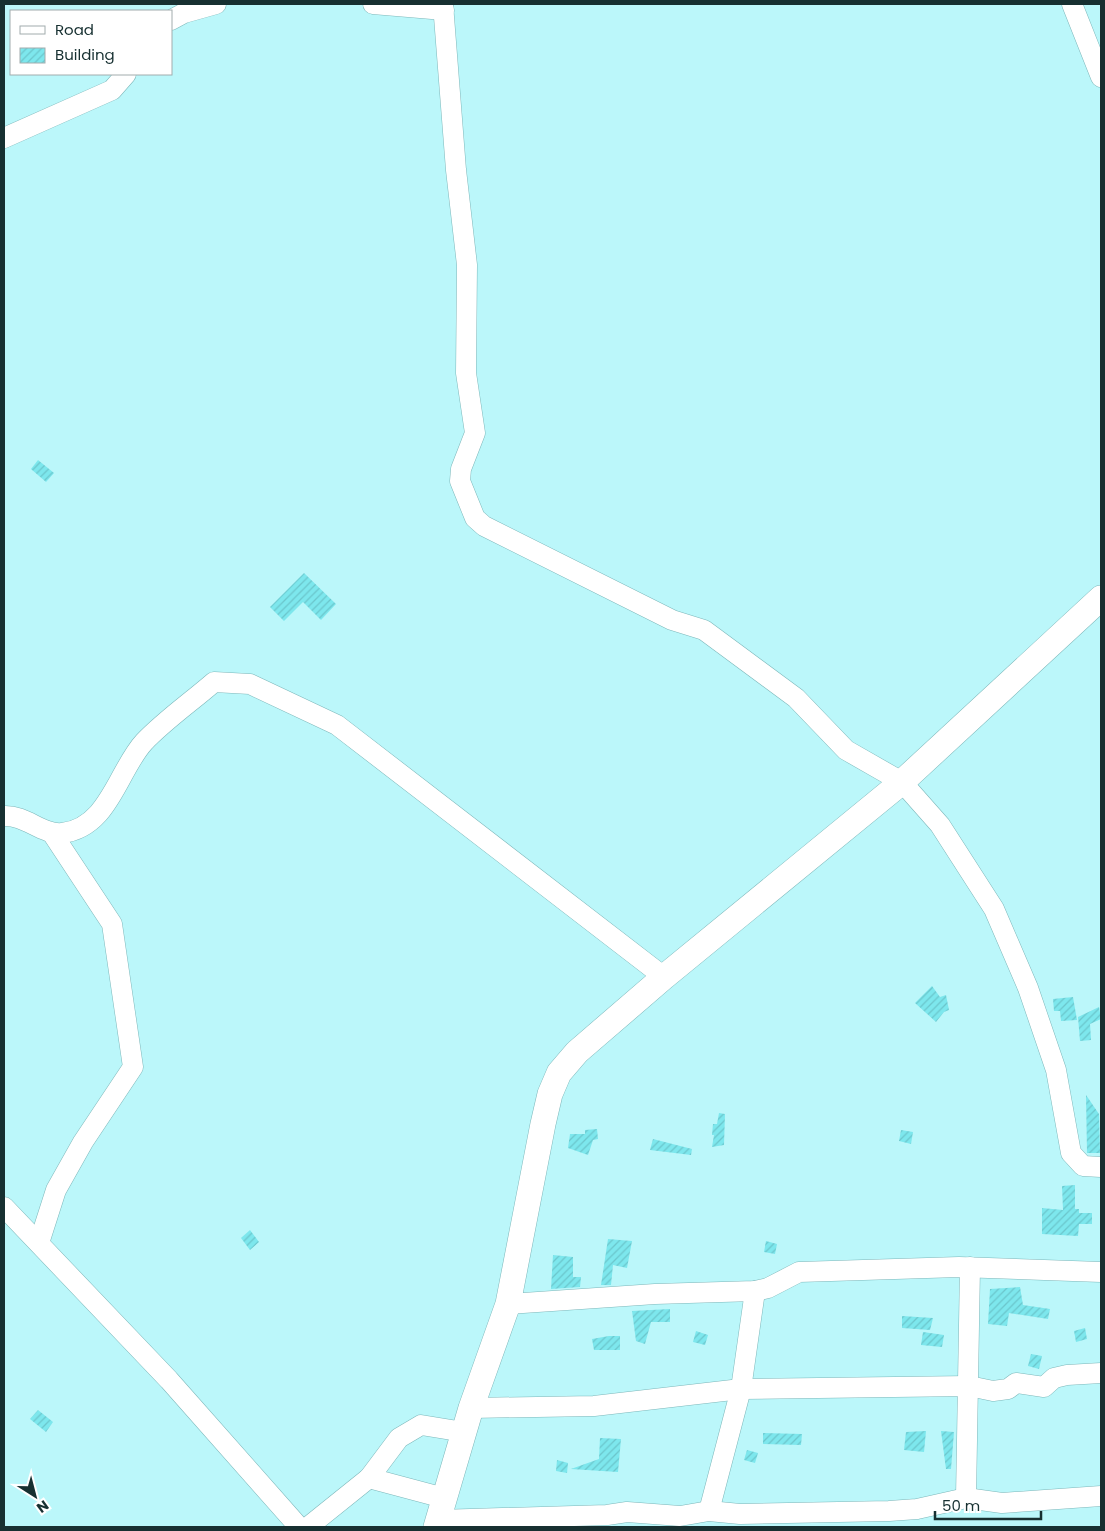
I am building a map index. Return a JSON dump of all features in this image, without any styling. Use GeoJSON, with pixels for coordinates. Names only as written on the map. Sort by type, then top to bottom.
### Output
{"type":"FeatureCollection","features":[{"type":"Feature","properties":{"kind":"main road"},"geometry":{"type":"LineString","coordinates":[[439,1515],[471,1408],[508,1304],[543,1124],[550,1094],[559,1073],[577,1052],[664,977],[902,782],[1101,598]]}},
{"type":"Feature","properties":{"kind":"street"},"geometry":{"type":"LineString","coordinates":[[172,19],[184,13],[216,4]]}},
{"type":"Feature","properties":{"kind":"street"},"geometry":{"type":"LineString","coordinates":[[374,4],[443,7],[456,170],[467,265],[466,373],[475,433],[461,469],[460,481],[475,518],[484,526],[672,620],[704,630],[796,698],[846,750],[902,782],[940,825],[994,910],[1045,1034],[1056,1070],[1071,1153],[1083,1166],[1101,1168]]}},
{"type":"Feature","properties":{"kind":"street"},"geometry":{"type":"LineString","coordinates":[[1072,4],[1101,77]]}},
{"type":"Feature","properties":{"kind":"street"},"geometry":{"type":"LineString","coordinates":[[4,138],[112,90],[125,75]]}},
{"type":"Feature","properties":{"kind":"street"},"geometry":{"type":"LineString","coordinates":[[4,816],[25,819],[52,833],[63,833],[79,827],[98,814],[112,796],[134,754],[144,742],[214,682],[250,684],[337,725],[664,977]]}},
{"type":"Feature","properties":{"kind":"street"},"geometry":{"type":"LineString","coordinates":[[38,1243],[56,1190],[83,1142],[133,1067],[112,924],[52,833]]}},
{"type":"Feature","properties":{"kind":"street"},"geometry":{"type":"LineString","coordinates":[[4,1207],[168,1380],[299,1527]]}},
{"type":"Feature","properties":{"kind":"street"},"geometry":{"type":"LineString","coordinates":[[508,1304],[655,1294],[755,1291],[768,1288],[799,1272],[882,1268],[970,1267],[1101,1272]]}},
{"type":"Feature","properties":{"kind":"street"},"geometry":{"type":"LineString","coordinates":[[966,1498],[969,1386],[967,1338],[970,1267]]}},
{"type":"Feature","properties":{"kind":"street"},"geometry":{"type":"LineString","coordinates":[[709,1511],[741,1390],[755,1291]]}},
{"type":"Feature","properties":{"kind":"street"},"geometry":{"type":"LineString","coordinates":[[471,1408],[594,1406],[741,1390],[969,1386],[993,1391],[1008,1389],[1016,1383],[1044,1387],[1054,1378],[1067,1375],[1101,1373]]}},
{"type":"Feature","properties":{"kind":"street"},"geometry":{"type":"LineString","coordinates":[[308,1527],[370,1478],[399,1438],[421,1424],[464,1432]]}},
{"type":"Feature","properties":{"kind":"street"},"geometry":{"type":"LineString","coordinates":[[370,1478],[439,1515],[607,1516],[627,1512],[680,1516],[709,1511],[740,1514],[889,1512],[917,1509],[966,1498],[1002,1503],[1101,1496]]}},
{"type":"Feature","properties":{"kind":"building"},"geometry":{"type":"Polygon","coordinates":[[[38,460],[54,473],[46,482],[31,469],[38,460]]]}},
{"type":"Feature","properties":{"kind":"building"},"geometry":{"type":"Polygon","coordinates":[[[304,573],[336,604],[321,620],[303,602],[284,621],[270,607],[304,573]]]}},
{"type":"Feature","properties":{"kind":"building"},"geometry":{"type":"Polygon","coordinates":[[[932,986],[940,997],[946,995],[949,1010],[944,1012],[936,1022],[915,1003],[932,986]]]}},
{"type":"Feature","properties":{"kind":"building"},"geometry":{"type":"Polygon","coordinates":[[[1073,997],[1077,1020],[1061,1021],[1060,1011],[1054,1011],[1053,999],[1073,997]]]}},
{"type":"Feature","properties":{"kind":"building"},"geometry":{"type":"Polygon","coordinates":[[[1099,1007],[1101,1019],[1090,1024],[1091,1040],[1080,1041],[1078,1017],[1099,1007]]]}},
{"type":"Feature","properties":{"kind":"building"},"geometry":{"type":"Polygon","coordinates":[[[1086,1095],[1099,1114],[1100,1153],[1087,1153],[1086,1095]]]}},
{"type":"Feature","properties":{"kind":"building"},"geometry":{"type":"Polygon","coordinates":[[[719,1113],[725,1114],[724,1145],[712,1147],[713,1124],[717,1124],[719,1113]]]}},
{"type":"Feature","properties":{"kind":"building"},"geometry":{"type":"Polygon","coordinates":[[[597,1129],[598,1139],[593,1140],[588,1155],[568,1148],[570,1134],[585,1134],[585,1130],[597,1129]]]}},
{"type":"Feature","properties":{"kind":"building"},"geometry":{"type":"Polygon","coordinates":[[[901,1130],[913,1132],[911,1144],[899,1141],[901,1130]]]}},
{"type":"Feature","properties":{"kind":"building"},"geometry":{"type":"Polygon","coordinates":[[[653,1139],[692,1149],[691,1155],[650,1150],[653,1139]]]}},
{"type":"Feature","properties":{"kind":"building"},"geometry":{"type":"Polygon","coordinates":[[[1075,1185],[1075,1209],[1079,1209],[1079,1213],[1092,1213],[1092,1224],[1079,1224],[1078,1236],[1042,1234],[1042,1208],[1063,1210],[1062,1186],[1075,1185]]]}},
{"type":"Feature","properties":{"kind":"building"},"geometry":{"type":"Polygon","coordinates":[[[250,1230],[259,1242],[250,1250],[241,1238],[250,1230]]]}},
{"type":"Feature","properties":{"kind":"building"},"geometry":{"type":"Polygon","coordinates":[[[608,1239],[632,1241],[627,1268],[613,1265],[611,1285],[601,1285],[608,1239]]]}},
{"type":"Feature","properties":{"kind":"building"},"geometry":{"type":"Polygon","coordinates":[[[766,1241],[777,1244],[775,1254],[764,1252],[766,1241]]]}},
{"type":"Feature","properties":{"kind":"building"},"geometry":{"type":"Polygon","coordinates":[[[553,1255],[573,1257],[573,1277],[581,1277],[580,1287],[551,1289],[553,1255]]]}},
{"type":"Feature","properties":{"kind":"building"},"geometry":{"type":"Polygon","coordinates":[[[1020,1287],[1023,1305],[1050,1309],[1048,1319],[1009,1313],[1007,1326],[988,1324],[990,1289],[1020,1287]]]}},
{"type":"Feature","properties":{"kind":"building"},"geometry":{"type":"Polygon","coordinates":[[[670,1309],[670,1322],[651,1322],[645,1344],[636,1341],[632,1311],[670,1309]]]}},
{"type":"Feature","properties":{"kind":"building"},"geometry":{"type":"Polygon","coordinates":[[[902,1316],[933,1318],[930,1330],[902,1328],[902,1316]]]}},
{"type":"Feature","properties":{"kind":"building"},"geometry":{"type":"Polygon","coordinates":[[[1085,1328],[1087,1339],[1076,1342],[1074,1331],[1085,1328]]]}},
{"type":"Feature","properties":{"kind":"building"},"geometry":{"type":"Polygon","coordinates":[[[696,1331],[708,1335],[705,1345],[693,1342],[696,1331]]]}},
{"type":"Feature","properties":{"kind":"building"},"geometry":{"type":"Polygon","coordinates":[[[923,1332],[944,1335],[942,1347],[921,1345],[923,1332]]]}},
{"type":"Feature","properties":{"kind":"building"},"geometry":{"type":"Polygon","coordinates":[[[620,1336],[620,1350],[594,1350],[592,1339],[620,1336]]]}},
{"type":"Feature","properties":{"kind":"building"},"geometry":{"type":"Polygon","coordinates":[[[1031,1354],[1042,1356],[1039,1369],[1028,1366],[1031,1354]]]}},
{"type":"Feature","properties":{"kind":"building"},"geometry":{"type":"Polygon","coordinates":[[[38,1410],[53,1422],[46,1432],[30,1419],[38,1410]]]}},
{"type":"Feature","properties":{"kind":"building"},"geometry":{"type":"Polygon","coordinates":[[[926,1431],[924,1452],[904,1450],[906,1432],[926,1431]]]}},
{"type":"Feature","properties":{"kind":"building"},"geometry":{"type":"Polygon","coordinates":[[[941,1431],[954,1432],[951,1469],[946,1469],[941,1431]]]}},
{"type":"Feature","properties":{"kind":"building"},"geometry":{"type":"Polygon","coordinates":[[[763,1433],[802,1434],[801,1445],[763,1444],[763,1433]]]}},
{"type":"Feature","properties":{"kind":"building"},"geometry":{"type":"Polygon","coordinates":[[[600,1438],[621,1439],[618,1472],[571,1469],[599,1459],[600,1438]]]}},
{"type":"Feature","properties":{"kind":"building"},"geometry":{"type":"Polygon","coordinates":[[[747,1450],[758,1453],[755,1463],[744,1460],[747,1450]]]}},
{"type":"Feature","properties":{"kind":"building"},"geometry":{"type":"Polygon","coordinates":[[[557,1460],[568,1463],[567,1473],[556,1471],[557,1460]]]}}]}
